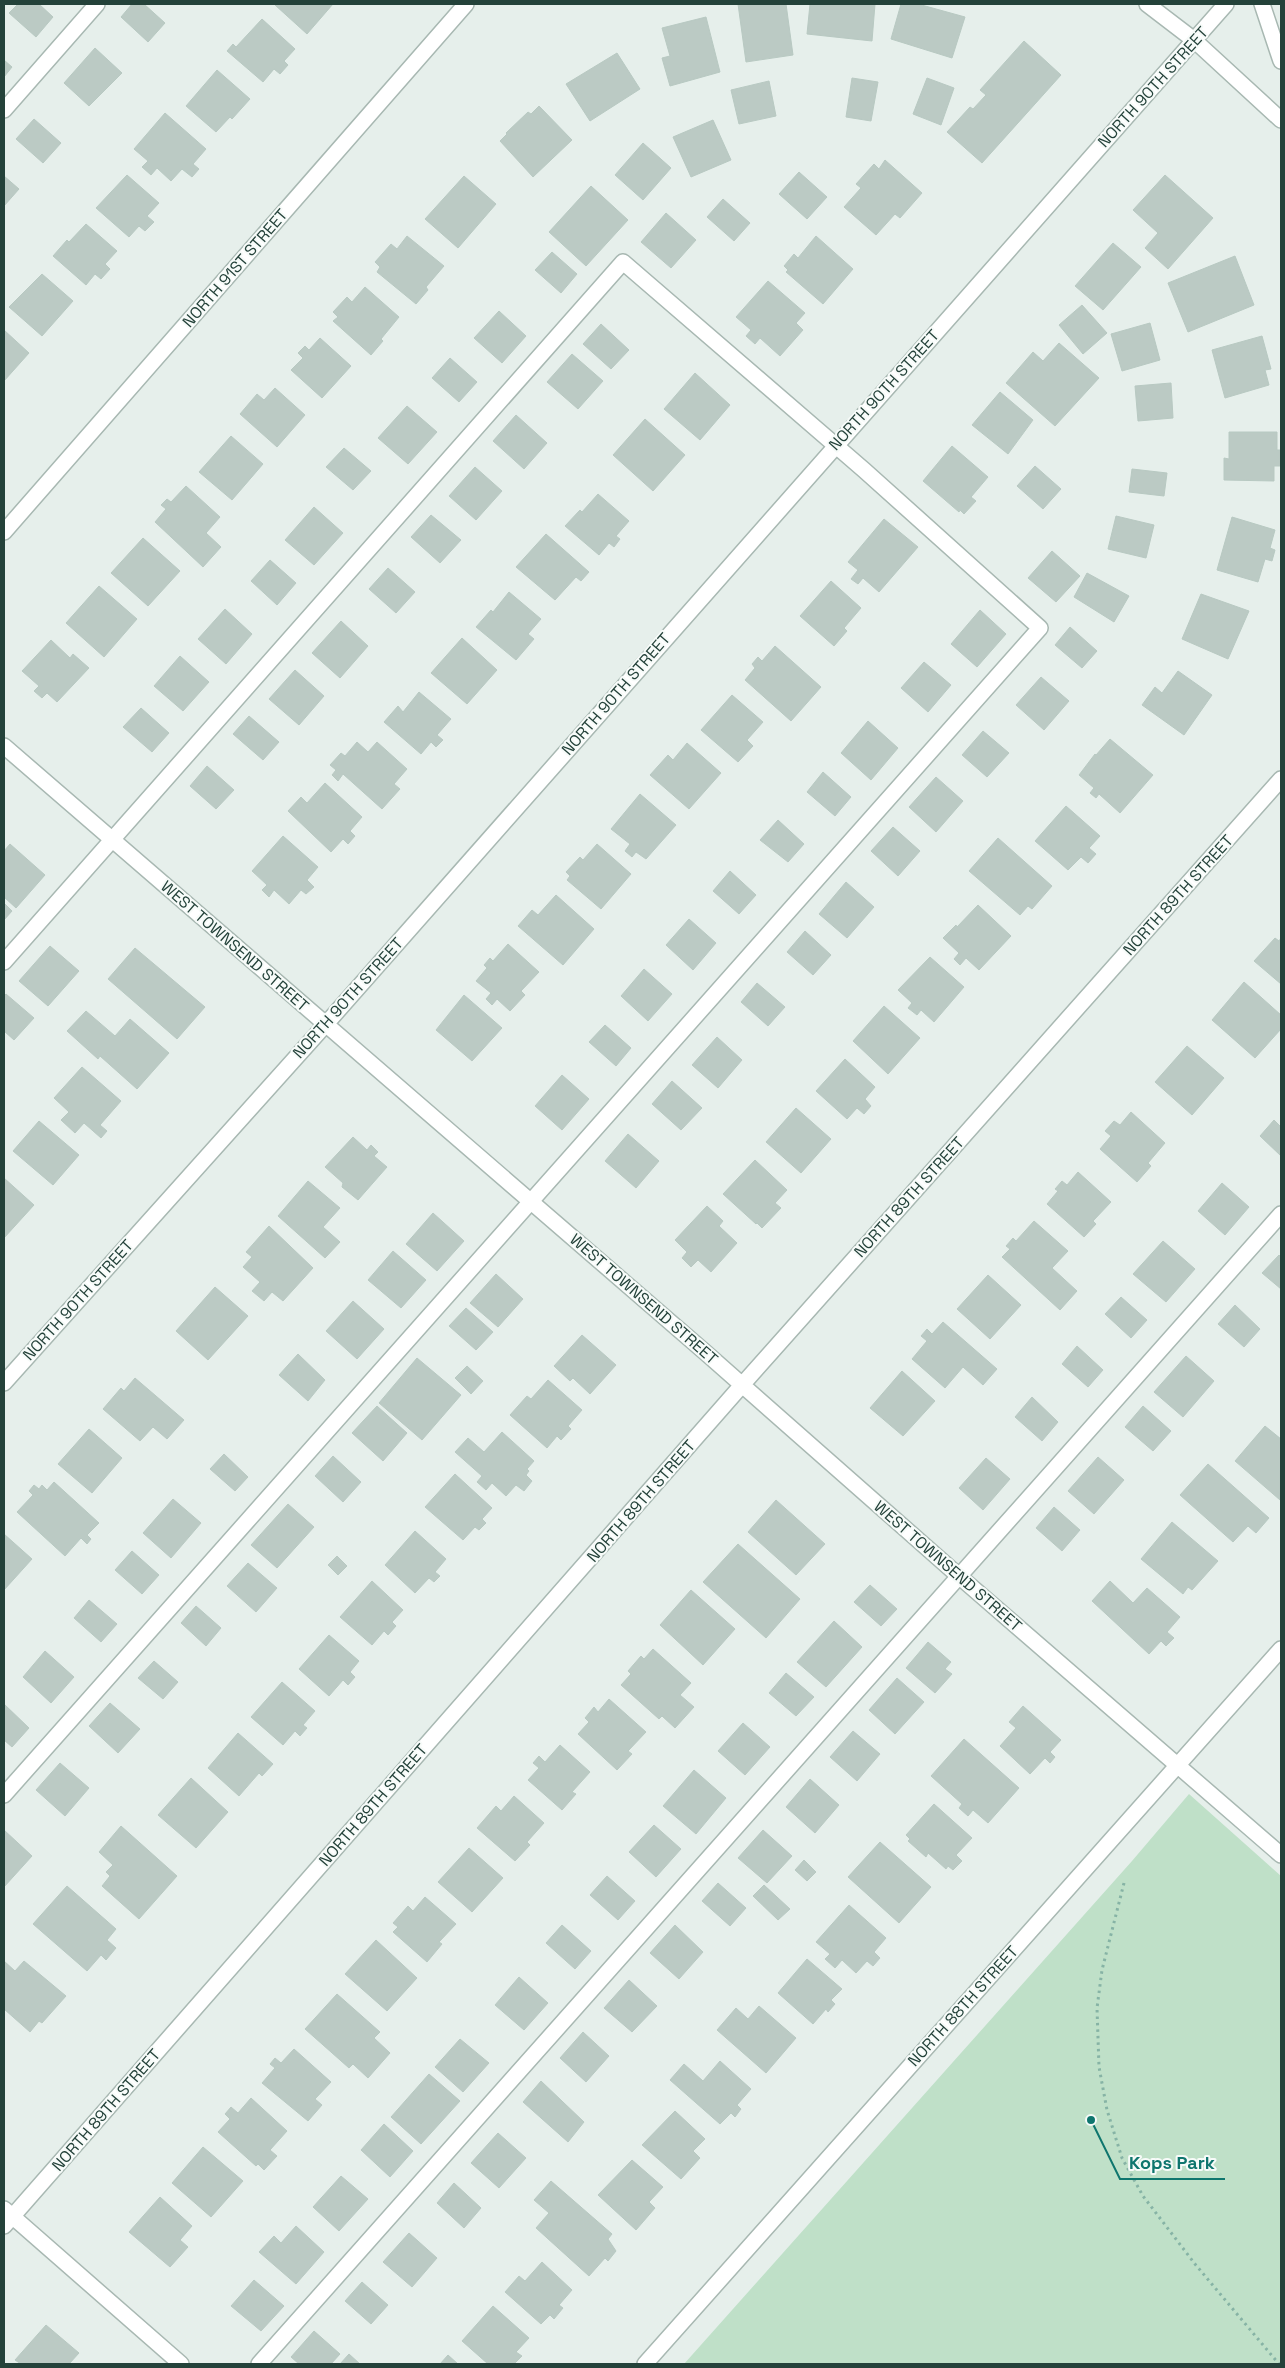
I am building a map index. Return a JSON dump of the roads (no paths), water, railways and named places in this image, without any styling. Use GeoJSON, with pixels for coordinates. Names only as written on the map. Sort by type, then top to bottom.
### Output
{"type":"FeatureCollection","features":[{"type":"Feature","properties":{"kind":"street"},"geometry":{"type":"LineString","coordinates":[[4,110],[97,4]]}},
{"type":"Feature","properties":{"kind":"street","name":"NORTH 91ST STREET"},"geometry":{"type":"LineString","coordinates":[[4,532],[467,4]]}},
{"type":"Feature","properties":{"kind":"street"},"geometry":{"type":"LineString","coordinates":[[1148,4],[1194,40],[1281,120]]}},
{"type":"Feature","properties":{"kind":"street","name":"NORTH 90TH STREET"},"geometry":{"type":"LineString","coordinates":[[4,1383],[326,1024],[1226,4]]}},
{"type":"Feature","properties":{"kind":"street"},"geometry":{"type":"LineString","coordinates":[[1262,4],[1281,61]]}},
{"type":"Feature","properties":{"kind":"street"},"geometry":{"type":"LineString","coordinates":[[4,962],[623,262],[835,445],[1040,628],[4,1795]]}},
{"type":"Feature","properties":{"kind":"street","name":"WEST TOWNSEND STREET"},"geometry":{"type":"LineString","coordinates":[[4,746],[531,1201],[1281,1855]]}},
{"type":"Feature","properties":{"kind":"street","name":"NORTH 89TH STREET"},"geometry":{"type":"LineString","coordinates":[[7,2217],[742,1385],[1281,779]]}},
{"type":"Feature","properties":{"kind":"street"},"geometry":{"type":"LineString","coordinates":[[259,2364],[1281,1214]]}},
{"type":"Feature","properties":{"kind":"street","name":"NORTH 88TH STREET"},"geometry":{"type":"LineString","coordinates":[[645,2364],[1281,1649]]}},
{"type":"Feature","properties":{"kind":"street"},"geometry":{"type":"LineString","coordinates":[[7,2217],[181,2364]]}},
{"type":"Feature","properties":{"kind":"place","name":"Kops Park"},"geometry":{"type":"Point","coordinates":[1091,2120]}}]}
